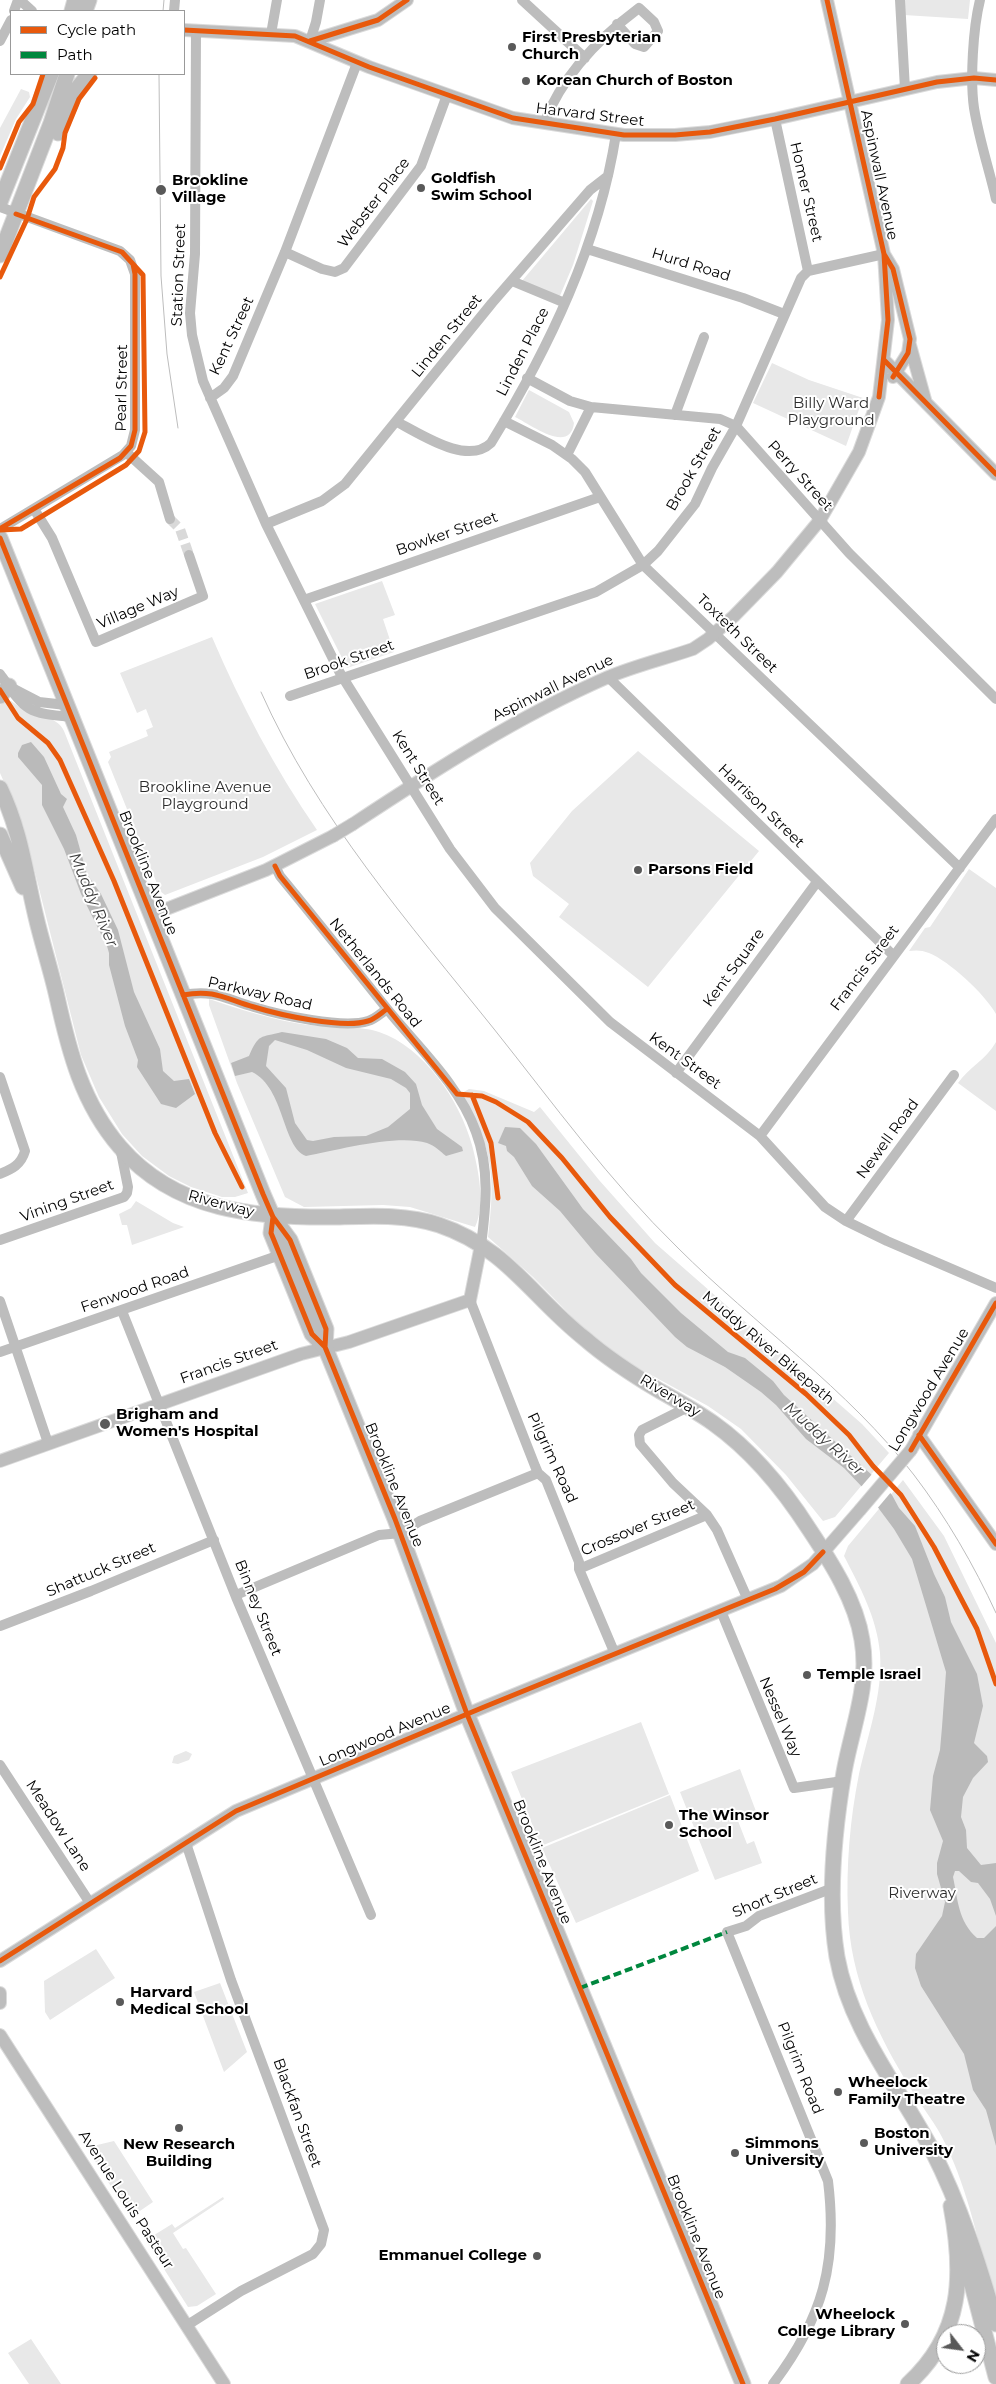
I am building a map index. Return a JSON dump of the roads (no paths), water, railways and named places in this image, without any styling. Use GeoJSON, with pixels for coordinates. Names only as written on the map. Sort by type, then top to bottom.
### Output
{"type":"FeatureCollection","features":[{"type":"Feature","properties":{"kind":"highway"},"geometry":{"type":"LineString","coordinates":[[0,202],[51,75]]}},
{"type":"Feature","properties":{"kind":"highway"},"geometry":{"type":"LineString","coordinates":[[0,255],[51,123],[67,75]]}},
{"type":"Feature","properties":{"kind":"highway"},"geometry":{"type":"LineString","coordinates":[[16,214],[40,175],[72,97],[88,75]]}},
{"type":"Feature","properties":{"kind":"highway","name":"Brookline Avenue"},"geometry":{"type":"LineString","coordinates":[[0,538],[273,1217],[288,1234],[312,1293],[326,1329],[325,1347]]}},
{"type":"Feature","properties":{"kind":"highway","name":"Riverway"},"geometry":{"type":"LineString","coordinates":[[0,788],[17,827],[36,916],[75,1069],[100,1120],[120,1146],[145,1172],[182,1194],[225,1208],[273,1217],[382,1216],[412,1219],[440,1225],[481,1245],[509,1264],[552,1311],[587,1341],[634,1375],[716,1425],[751,1455],[797,1512],[823,1552],[854,1611],[863,1644],[863,1689],[843,1781],[833,1888],[836,1952],[849,1999],[878,2060],[925,2138],[970,2237],[996,2324]]}},
{"type":"Feature","properties":{"kind":"highway","name":"Riverway"},"geometry":{"type":"LineString","coordinates":[[0,835],[36,916]]}},
{"type":"Feature","properties":{"kind":"highway","name":"Brookline Avenue"},"geometry":{"type":"LineString","coordinates":[[273,1217],[272,1233],[280,1255],[312,1334],[325,1347],[401,1533],[468,1714],[743,2384]]}},
{"type":"Feature","properties":{"kind":"highway","name":"Riverway"},"geometry":{"type":"LineString","coordinates":[[908,2384],[924,2369],[938,2348],[954,2308],[959,2267],[953,2217],[941,2171]]}},
{"type":"Feature","properties":{"kind":"highway"},"geometry":{"type":"LineString","coordinates":[[953,2217],[980,2311],[996,2377]]}},
{"type":"Feature","properties":{"kind":"main road"},"geometry":{"type":"LineString","coordinates":[[310,41],[378,20],[407,0]]}},
{"type":"Feature","properties":{"kind":"main road","name":"Aspinwall Avenue"},"geometry":{"type":"LineString","coordinates":[[151,915],[275,866],[333,836],[514,723],[608,677],[693,649],[715,634],[777,572],[820,520],[859,452],[879,397],[888,308],[884,254],[827,0]]}},
{"type":"Feature","properties":{"kind":"main road","name":"Harvard Street"},"geometry":{"type":"LineString","coordinates":[[190,31],[295,36],[357,63],[513,118],[616,134],[686,135],[775,119],[937,82],[974,78],[996,80]]}},
{"type":"Feature","properties":{"kind":"main road","name":"Aspinwall Avenue"},"geometry":{"type":"LineString","coordinates":[[879,397],[906,357],[910,345],[908,329],[893,269],[884,254]]}},
{"type":"Feature","properties":{"kind":"main road"},"geometry":{"type":"LineString","coordinates":[[910,345],[926,403]]}},
{"type":"Feature","properties":{"kind":"main road"},"geometry":{"type":"LineString","coordinates":[[884,360],[996,474]]}},
{"type":"Feature","properties":{"kind":"main road"},"geometry":{"type":"LineString","coordinates":[[470,1300],[481,1245]]}},
{"type":"Feature","properties":{"kind":"main road","name":"Francis Street"},"geometry":{"type":"LineString","coordinates":[[0,1461],[325,1347],[349,1342],[470,1300]]}},
{"type":"Feature","properties":{"kind":"main road","name":"Longwood Avenue"},"geometry":{"type":"LineString","coordinates":[[0,1961],[236,1811],[748,1600],[798,1576],[823,1552],[911,1450],[996,1303]]}},
{"type":"Feature","properties":{"kind":"main road"},"geometry":{"type":"LineString","coordinates":[[919,1435],[996,1544]]}},
{"type":"Feature","properties":{"kind":"main road"},"geometry":{"type":"LineString","coordinates":[[0,1993],[0,2003]]}},
{"type":"Feature","properties":{"kind":"main road","name":"Avenue Louis Pasteur"},"geometry":{"type":"LineString","coordinates":[[0,2035],[224,2384]]}},
{"type":"Feature","properties":{"kind":"street"},"geometry":{"type":"LineString","coordinates":[[19,0],[31,10]]}},
{"type":"Feature","properties":{"kind":"street"},"geometry":{"type":"LineString","coordinates":[[271,34],[277,0]]}},
{"type":"Feature","properties":{"kind":"street"},"geometry":{"type":"LineString","coordinates":[[310,41],[320,0]]}},
{"type":"Feature","properties":{"kind":"street"},"geometry":{"type":"LineString","coordinates":[[522,0],[585,58]]}},
{"type":"Feature","properties":{"kind":"street"},"geometry":{"type":"LineString","coordinates":[[900,0],[905,89]]}},
{"type":"Feature","properties":{"kind":"street"},"geometry":{"type":"LineString","coordinates":[[980,0],[976,17],[974,107],[996,199]]}},
{"type":"Feature","properties":{"kind":"street"},"geometry":{"type":"LineString","coordinates":[[0,41],[10,22]]}},
{"type":"Feature","properties":{"kind":"street"},"geometry":{"type":"LineString","coordinates":[[544,123],[553,101],[585,58],[618,24]]}},
{"type":"Feature","properties":{"kind":"street","name":"Station Street"},"geometry":{"type":"LineString","coordinates":[[190,31],[195,254],[191,319],[200,371],[210,398]]}},
{"type":"Feature","properties":{"kind":"street","name":"Kent Street"},"geometry":{"type":"LineString","coordinates":[[357,63],[285,252],[233,376],[224,388],[210,398],[266,524],[343,678],[460,864],[495,908],[610,1022],[760,1136],[817,1200],[846,1221],[996,1288]]}},
{"type":"Feature","properties":{"kind":"street","name":"Webster Place"},"geometry":{"type":"LineString","coordinates":[[285,252],[322,269],[335,272],[344,268],[421,166],[447,95]]}},
{"type":"Feature","properties":{"kind":"street","name":"Homer Street"},"geometry":{"type":"LineString","coordinates":[[775,119],[808,271]]}},
{"type":"Feature","properties":{"kind":"street"},"geometry":{"type":"LineString","coordinates":[[608,176],[616,134]]}},
{"type":"Feature","properties":{"kind":"street","name":"Linden Place"},"geometry":{"type":"LineString","coordinates":[[397,422],[450,448],[466,452],[479,451],[488,446],[504,421],[565,303],[587,249],[608,176]]}},
{"type":"Feature","properties":{"kind":"street","name":"Linden Street"},"geometry":{"type":"LineString","coordinates":[[266,524],[322,501],[334,493],[360,466],[397,422],[492,303],[590,190],[608,176]]}},
{"type":"Feature","properties":{"kind":"street","name":"Pearl Street"},"geometry":{"type":"LineString","coordinates":[[0,207],[120,251],[128,257],[134,266],[135,430],[134,442],[127,453],[0,529]]}},
{"type":"Feature","properties":{"kind":"street","name":"Hurd Road"},"geometry":{"type":"LineString","coordinates":[[587,249],[743,298],[784,314]]}},
{"type":"Feature","properties":{"kind":"street"},"geometry":{"type":"LineString","coordinates":[[808,271],[884,254]]}},
{"type":"Feature","properties":{"kind":"street","name":"Brook Street"},"geometry":{"type":"LineString","coordinates":[[290,696],[596,592],[643,565],[658,551],[695,504],[712,468],[736,426],[801,278],[808,271]]}},
{"type":"Feature","properties":{"kind":"street"},"geometry":{"type":"LineString","coordinates":[[512,281],[565,303]]}},
{"type":"Feature","properties":{"kind":"street"},"geometry":{"type":"LineString","coordinates":[[675,415],[704,337]]}},
{"type":"Feature","properties":{"kind":"street"},"geometry":{"type":"LineString","coordinates":[[527,378],[570,401],[591,407],[720,419],[736,426]]}},
{"type":"Feature","properties":{"kind":"street"},"geometry":{"type":"LineString","coordinates":[[567,455],[591,407]]}},
{"type":"Feature","properties":{"kind":"street","name":"Toxteth Street"},"geometry":{"type":"LineString","coordinates":[[504,421],[552,444],[585,472],[643,565],[960,868]]}},
{"type":"Feature","properties":{"kind":"street","name":"Perry Street"},"geometry":{"type":"LineString","coordinates":[[736,426],[820,520],[996,699]]}},
{"type":"Feature","properties":{"kind":"street"},"geometry":{"type":"LineString","coordinates":[[127,453],[159,482],[170,519]]}},
{"type":"Feature","properties":{"kind":"street","name":"Bowker Street"},"geometry":{"type":"LineString","coordinates":[[304,600],[600,497]]}},
{"type":"Feature","properties":{"kind":"street","name":"Village Way"},"geometry":{"type":"LineString","coordinates":[[34,509],[52,538],[96,642],[203,596],[189,555]]}},
{"type":"Feature","properties":{"kind":"street","name":"Harrison Street"},"geometry":{"type":"LineString","coordinates":[[608,677],[894,956]]}},
{"type":"Feature","properties":{"kind":"street"},"geometry":{"type":"LineString","coordinates":[[3,685],[39,702],[69,711]]}},
{"type":"Feature","properties":{"kind":"street","name":"Francis Street"},"geometry":{"type":"LineString","coordinates":[[760,1136],[996,819]]}},
{"type":"Feature","properties":{"kind":"street","name":"Netherlands Road"},"geometry":{"type":"LineString","coordinates":[[275,866],[280,876],[457,1094],[476,1131],[483,1158],[486,1186],[481,1245]]}},
{"type":"Feature","properties":{"kind":"street","name":"Kent Square"},"geometry":{"type":"LineString","coordinates":[[676,1073],[818,882]]}},
{"type":"Feature","properties":{"kind":"street","name":"Parkway Road"},"geometry":{"type":"LineString","coordinates":[[184,995],[205,992],[255,1008],[349,1023],[372,1020],[387,1009]]}},
{"type":"Feature","properties":{"kind":"street","name":"Newell Road"},"geometry":{"type":"LineString","coordinates":[[846,1221],[954,1075]]}},
{"type":"Feature","properties":{"kind":"street"},"geometry":{"type":"LineString","coordinates":[[0,1077],[25,1151],[15,1167],[0,1174]]}},
{"type":"Feature","properties":{"kind":"street","name":"Vining Street"},"geometry":{"type":"LineString","coordinates":[[0,1240],[114,1202],[127,1193],[120,1146]]}},
{"type":"Feature","properties":{"kind":"street","name":"Fenwood Road"},"geometry":{"type":"LineString","coordinates":[[0,1352],[280,1255]]}},
{"type":"Feature","properties":{"kind":"street","name":"Pilgrim Road"},"geometry":{"type":"LineString","coordinates":[[470,1300],[538,1473],[546,1480],[579,1562],[579,1569],[615,1654]]}},
{"type":"Feature","properties":{"kind":"street"},"geometry":{"type":"LineString","coordinates":[[0,1301],[48,1444]]}},
{"type":"Feature","properties":{"kind":"street","name":"Binney Street"},"geometry":{"type":"LineString","coordinates":[[122,1311],[236,1595],[371,1915]]}},
{"type":"Feature","properties":{"kind":"street"},"geometry":{"type":"LineString","coordinates":[[688,1407],[642,1430],[639,1440],[640,1444],[673,1483],[707,1516],[718,1530],[748,1600]]}},
{"type":"Feature","properties":{"kind":"street"},"geometry":{"type":"LineString","coordinates":[[236,1595],[379,1535],[401,1533],[420,1521],[538,1473]]}},
{"type":"Feature","properties":{"kind":"street","name":"Crossover Street"},"geometry":{"type":"LineString","coordinates":[[579,1569],[707,1516]]}},
{"type":"Feature","properties":{"kind":"street","name":"Shattuck Street"},"geometry":{"type":"LineString","coordinates":[[0,1626],[214,1540]]}},
{"type":"Feature","properties":{"kind":"street","name":"Nessel Way"},"geometry":{"type":"LineString","coordinates":[[721,1611],[794,1788],[843,1781]]}},
{"type":"Feature","properties":{"kind":"street","name":"Meadow Lane"},"geometry":{"type":"LineString","coordinates":[[0,1765],[90,1903]]}},
{"type":"Feature","properties":{"kind":"street","name":"Blackfan Street"},"geometry":{"type":"LineString","coordinates":[[186,1843],[231,1980],[324,2230],[322,2244],[314,2254],[241,2291],[186,2326]]}},
{"type":"Feature","properties":{"kind":"street","name":"Short Street"},"geometry":{"type":"LineString","coordinates":[[727,1932],[746,1926],[760,1916],[833,1888]]}},
{"type":"Feature","properties":{"kind":"street","name":"Pilgrim Road"},"geometry":{"type":"LineString","coordinates":[[727,1932],[828,2181],[832,2211],[831,2245],[821,2299],[807,2332],[790,2362],[773,2384]]}},
{"type":"Feature","properties":{"kind":"water","name":"Muddy River"},"geometry":{"type":"Polygon","coordinates":[[[31,742],[44,757],[61,794],[67,799],[63,807],[76,835],[87,874],[101,894],[118,930],[134,992],[160,1049],[163,1071],[174,1081],[189,1079],[195,1094],[176,1108],[161,1104],[137,1067],[138,1060],[125,1026],[109,965],[107,946],[81,894],[64,849],[42,805],[42,785],[18,757],[22,745],[31,742]]]}},
{"type":"Feature","properties":{"kind":"water"},"geometry":{"type":"Polygon","coordinates":[[[282,1032],[326,1039],[347,1048],[358,1058],[382,1059],[405,1072],[416,1084],[422,1105],[437,1129],[462,1147],[463,1151],[446,1156],[427,1143],[400,1140],[367,1144],[306,1156],[298,1150],[292,1141],[277,1103],[263,1080],[252,1072],[235,1076],[231,1063],[249,1056],[255,1043],[261,1038],[282,1032]],[[275,1040],[269,1046],[266,1066],[286,1088],[295,1123],[307,1140],[366,1136],[388,1127],[410,1109],[410,1093],[406,1088],[391,1079],[346,1068],[307,1050],[275,1040]]]}},
{"type":"Feature","properties":{"kind":"water","name":"Muddy River"},"geometry":{"type":"Polygon","coordinates":[[[505,1127],[520,1128],[536,1144],[583,1209],[631,1259],[641,1273],[681,1313],[728,1352],[745,1358],[773,1381],[784,1395],[884,1486],[892,1495],[899,1508],[915,1526],[945,1597],[951,1622],[977,1674],[983,1706],[974,1743],[987,1756],[988,1762],[973,1778],[963,1797],[961,1817],[966,1830],[967,1848],[981,1865],[996,1863],[996,1916],[990,1899],[978,1883],[971,1882],[959,1871],[955,1871],[953,1877],[962,1917],[977,1938],[984,1938],[996,1926],[996,2146],[986,2110],[973,2090],[964,2054],[921,1986],[915,1968],[916,1954],[942,1916],[945,1902],[937,1874],[937,1863],[943,1841],[930,1810],[933,1776],[940,1750],[946,1672],[912,1559],[894,1529],[865,1490],[844,1468],[806,1439],[776,1405],[761,1392],[725,1367],[687,1347],[675,1337],[595,1253],[560,1211],[532,1186],[514,1157],[507,1151],[506,1146],[498,1143],[505,1127]]]}},
{"type":"Feature","properties":{"kind":"tunnel"},"geometry":{"type":"LineString","coordinates":[[170,519],[180,529],[189,555]]}},
{"type":"Feature","properties":{"kind":"tram line"},"geometry":{"type":"LineString","coordinates":[[163,10],[164,0]]}},
{"type":"Feature","properties":{"kind":"tram line"},"geometry":{"type":"LineString","coordinates":[[159,75],[161,276],[167,354],[178,428]]}},
{"type":"Feature","properties":{"kind":"tram line"},"geometry":{"type":"LineString","coordinates":[[261,692],[309,783],[367,868],[583,1142],[653,1223],[678,1248],[830,1385],[888,1444],[914,1475],[948,1524],[969,1559],[996,1613]]}},
{"type":"Feature","properties":{"kind":"place","name":"First Presbyterian Church"},"geometry":{"type":"Point","coordinates":[512,47]}},
{"type":"Feature","properties":{"kind":"place","name":"Korean Church of Boston"},"geometry":{"type":"Point","coordinates":[526,81]}},
{"type":"Feature","properties":{"kind":"place","name":"Goldfish Swim School"},"geometry":{"type":"Point","coordinates":[421,188]}},
{"type":"Feature","properties":{"kind":"place","name":"Brookline Village"},"geometry":{"type":"Point","coordinates":[161,190]}},
{"type":"Feature","properties":{"kind":"place","name":"Parsons Field"},"geometry":{"type":"Point","coordinates":[638,870]}},
{"type":"Feature","properties":{"kind":"place","name":"Brigham and Women's Hospital"},"geometry":{"type":"Point","coordinates":[105,1424]}},
{"type":"Feature","properties":{"kind":"place","name":"Temple Israel"},"geometry":{"type":"Point","coordinates":[807,1675]}},
{"type":"Feature","properties":{"kind":"place","name":"The Winsor School"},"geometry":{"type":"Point","coordinates":[669,1825]}},
{"type":"Feature","properties":{"kind":"place","name":"Harvard Medical School"},"geometry":{"type":"Point","coordinates":[120,2002]}},
{"type":"Feature","properties":{"kind":"place","name":"Wheelock Family Theatre"},"geometry":{"type":"Point","coordinates":[838,2092]}},
{"type":"Feature","properties":{"kind":"place","name":"New Research Building"},"geometry":{"type":"Point","coordinates":[179,2128]}},
{"type":"Feature","properties":{"kind":"place","name":"Boston University"},"geometry":{"type":"Point","coordinates":[864,2143]}},
{"type":"Feature","properties":{"kind":"place","name":"Simmons University"},"geometry":{"type":"Point","coordinates":[735,2153]}},
{"type":"Feature","properties":{"kind":"place","name":"Emmanuel College"},"geometry":{"type":"Point","coordinates":[537,2256]}},
{"type":"Feature","properties":{"kind":"place","name":"Wheelock College Library"},"geometry":{"type":"Point","coordinates":[905,2324]}},
{"type":"Feature","properties":{"kind":"park label","name":"Billy Ward Playground"},"geometry":{"type":"Point","coordinates":[831,412]}},
{"type":"Feature","properties":{"kind":"park label","name":"Brookline Avenue Playground"},"geometry":{"type":"Point","coordinates":[205,796]}}]}
